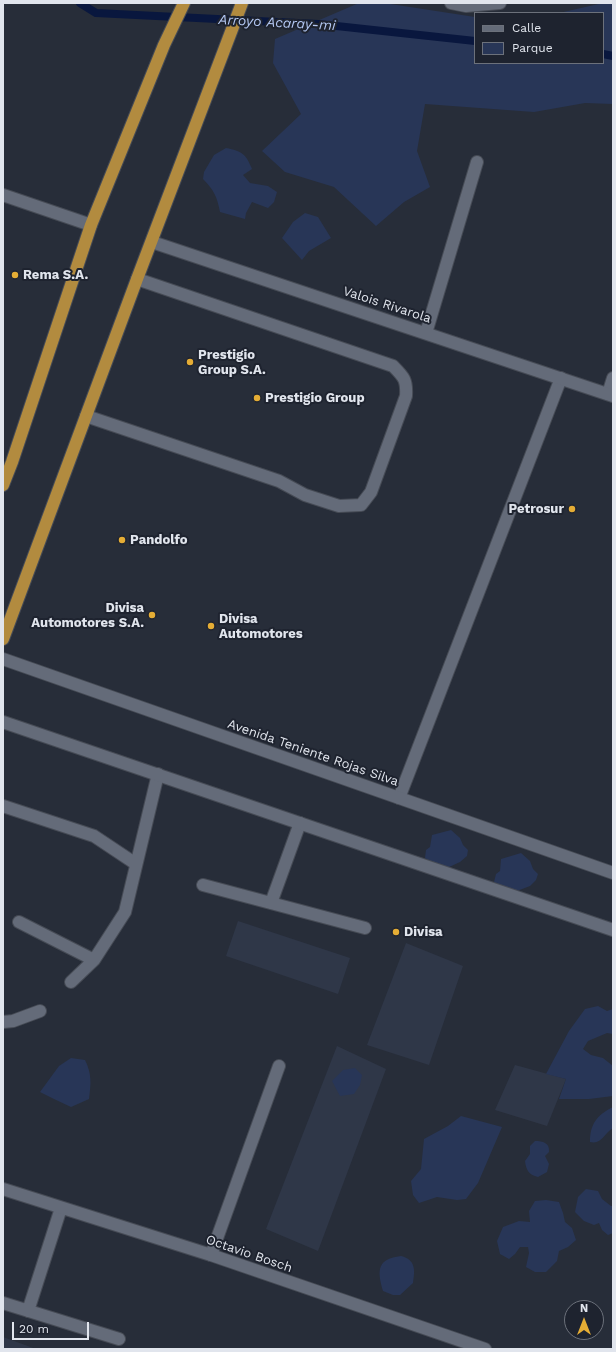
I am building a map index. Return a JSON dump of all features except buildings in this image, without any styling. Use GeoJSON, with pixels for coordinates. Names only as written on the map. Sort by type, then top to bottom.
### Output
{"type":"FeatureCollection","features":[{"type":"Feature","properties":{"kind":"highway"},"geometry":{"type":"LineString","coordinates":[[3,485],[91,225],[164,45],[184,3]]}},
{"type":"Feature","properties":{"kind":"highway"},"geometry":{"type":"LineString","coordinates":[[3,639],[137,279],[242,3]]}},
{"type":"Feature","properties":{"kind":"street"},"geometry":{"type":"LineString","coordinates":[[451,3],[466,6],[500,3]]}},
{"type":"Feature","properties":{"kind":"street"},"geometry":{"type":"LineString","coordinates":[[426,333],[477,162]]}},
{"type":"Feature","properties":{"kind":"street"},"geometry":{"type":"LineString","coordinates":[[3,195],[91,225]]}},
{"type":"Feature","properties":{"kind":"street","name":"Valois Rivarola"},"geometry":{"type":"LineString","coordinates":[[152,242],[610,395]]}},
{"type":"Feature","properties":{"kind":"street"},"geometry":{"type":"LineString","coordinates":[[86,416],[279,481],[305,495],[339,506],[361,505],[371,492],[406,396],[407,384],[403,376],[393,366],[137,279]]}},
{"type":"Feature","properties":{"kind":"street"},"geometry":{"type":"LineString","coordinates":[[399,798],[561,378]]}},
{"type":"Feature","properties":{"kind":"street"},"geometry":{"type":"LineString","coordinates":[[610,395],[613,378]]}},
{"type":"Feature","properties":{"kind":"street","name":"Avenida Teniente Rojas Silva"},"geometry":{"type":"LineString","coordinates":[[3,659],[613,873]]}},
{"type":"Feature","properties":{"kind":"street"},"geometry":{"type":"LineString","coordinates":[[3,722],[613,930]]}},
{"type":"Feature","properties":{"kind":"street"},"geometry":{"type":"LineString","coordinates":[[71,982],[94,960],[125,912],[158,774]]}},
{"type":"Feature","properties":{"kind":"street"},"geometry":{"type":"LineString","coordinates":[[3,806],[94,836],[136,864]]}},
{"type":"Feature","properties":{"kind":"street"},"geometry":{"type":"LineString","coordinates":[[271,903],[300,823]]}},
{"type":"Feature","properties":{"kind":"street"},"geometry":{"type":"LineString","coordinates":[[203,885],[365,928]]}},
{"type":"Feature","properties":{"kind":"street"},"geometry":{"type":"LineString","coordinates":[[19,922],[94,960]]}},
{"type":"Feature","properties":{"kind":"street"},"geometry":{"type":"LineString","coordinates":[[3,1022],[13,1021],[40,1011]]}},
{"type":"Feature","properties":{"kind":"street"},"geometry":{"type":"LineString","coordinates":[[211,1255],[279,1066]]}},
{"type":"Feature","properties":{"kind":"street","name":"Octavio Bosch"},"geometry":{"type":"LineString","coordinates":[[3,1189],[211,1255],[485,1349]]}},
{"type":"Feature","properties":{"kind":"street"},"geometry":{"type":"LineString","coordinates":[[28,1311],[61,1208]]}},
{"type":"Feature","properties":{"kind":"street"},"geometry":{"type":"LineString","coordinates":[[3,1303],[119,1339]]}},
{"type":"Feature","properties":{"kind":"shaded area"},"geometry":{"type":"Polygon","coordinates":[[[238,921],[350,958],[338,994],[226,956],[238,921]]]}},
{"type":"Feature","properties":{"kind":"shaded area"},"geometry":{"type":"Polygon","coordinates":[[[406,943],[463,966],[429,1065],[367,1045],[406,943]]]}},
{"type":"Feature","properties":{"kind":"shaded area"},"geometry":{"type":"Polygon","coordinates":[[[337,1046],[386,1069],[318,1251],[266,1229],[337,1046]]]}},
{"type":"Feature","properties":{"kind":"shaded area"},"geometry":{"type":"Polygon","coordinates":[[[515,1065],[566,1079],[547,1126],[495,1110],[515,1065]]]}},
{"type":"Feature","properties":{"kind":"shaded area"},"geometry":{"type":"Polygon","coordinates":[[[3,1337],[36,1349],[3,1349],[3,1337]]]}},
{"type":"Feature","properties":{"kind":"green space"},"geometry":{"type":"Polygon","coordinates":[[[359,3],[384,3],[474,17],[474,64],[604,64],[604,12],[563,12],[603,3],[613,3],[613,104],[585,103],[534,112],[425,104],[417,151],[430,187],[404,202],[376,226],[334,187],[285,172],[262,151],[301,114],[273,63],[275,39],[359,3]]]}},
{"type":"Feature","properties":{"kind":"green space"},"geometry":{"type":"Polygon","coordinates":[[[226,148],[240,152],[248,160],[252,169],[243,175],[250,183],[268,186],[277,192],[274,202],[268,208],[252,202],[246,213],[245,219],[220,212],[218,202],[214,194],[203,179],[204,172],[214,155],[226,148]]]}},
{"type":"Feature","properties":{"kind":"green space"},"geometry":{"type":"Polygon","coordinates":[[[305,213],[318,217],[331,238],[309,251],[302,260],[282,238],[293,222],[305,213]]]}},
{"type":"Feature","properties":{"kind":"green space"},"geometry":{"type":"Polygon","coordinates":[[[451,830],[460,838],[463,845],[468,850],[467,856],[460,862],[447,868],[434,864],[425,858],[426,850],[430,847],[432,835],[451,830]]]}},
{"type":"Feature","properties":{"kind":"green space"},"geometry":{"type":"Polygon","coordinates":[[[521,853],[530,861],[533,869],[538,874],[536,880],[530,886],[517,891],[503,887],[494,882],[496,874],[500,871],[501,859],[521,853]]]}},
{"type":"Feature","properties":{"kind":"green space"},"geometry":{"type":"Polygon","coordinates":[[[598,1006],[607,1011],[613,1009],[613,1034],[607,1033],[588,1041],[583,1049],[591,1055],[603,1058],[613,1066],[613,1096],[589,1099],[559,1099],[566,1079],[546,1074],[569,1031],[585,1009],[598,1006]]]}},
{"type":"Feature","properties":{"kind":"green space"},"geometry":{"type":"Polygon","coordinates":[[[71,1058],[85,1060],[89,1070],[90,1084],[89,1099],[71,1107],[40,1092],[59,1066],[71,1058]]]}},
{"type":"Feature","properties":{"kind":"green space"},"geometry":{"type":"Polygon","coordinates":[[[355,1068],[362,1075],[360,1085],[354,1094],[340,1096],[332,1081],[343,1070],[355,1068]]]}},
{"type":"Feature","properties":{"kind":"green space"},"geometry":{"type":"Polygon","coordinates":[[[613,1107],[613,1128],[597,1142],[590,1142],[593,1125],[603,1113],[613,1107]]]}},
{"type":"Feature","properties":{"kind":"green space"},"geometry":{"type":"Polygon","coordinates":[[[461,1116],[502,1127],[478,1183],[466,1199],[457,1200],[437,1197],[419,1203],[413,1195],[411,1181],[421,1169],[424,1139],[448,1126],[461,1116]]]}},
{"type":"Feature","properties":{"kind":"green space"},"geometry":{"type":"Polygon","coordinates":[[[535,1141],[545,1143],[549,1149],[549,1152],[545,1156],[549,1164],[547,1172],[538,1177],[528,1172],[525,1161],[530,1154],[530,1146],[535,1141]]]}},
{"type":"Feature","properties":{"kind":"green space"},"geometry":{"type":"Polygon","coordinates":[[[586,1189],[598,1191],[602,1199],[613,1206],[613,1233],[608,1235],[602,1230],[599,1223],[594,1225],[584,1221],[575,1212],[578,1197],[586,1189]]]}},
{"type":"Feature","properties":{"kind":"green space"},"geometry":{"type":"Polygon","coordinates":[[[546,1200],[559,1202],[565,1222],[572,1228],[576,1240],[568,1247],[559,1251],[557,1261],[546,1272],[535,1272],[526,1267],[529,1253],[528,1247],[520,1247],[509,1259],[500,1254],[497,1241],[503,1227],[519,1221],[530,1222],[529,1211],[535,1201],[546,1200]]]}},
{"type":"Feature","properties":{"kind":"green space"},"geometry":{"type":"Polygon","coordinates":[[[401,1256],[412,1263],[414,1270],[413,1283],[400,1295],[393,1295],[383,1291],[380,1271],[383,1263],[387,1260],[401,1256]]]}},
{"type":"Feature","properties":{"kind":"waterway","name":"Arroyo Acaray-mi"},"geometry":{"type":"LineString","coordinates":[[80,3],[96,13],[318,24],[474,41]]}},
{"type":"Feature","properties":{"kind":"waterway","name":"Arroyo Acaray-mi"},"geometry":{"type":"LineString","coordinates":[[604,54],[613,56]]}},
{"type":"Feature","properties":{"kind":"place","name":"Rema S.A."},"geometry":{"type":"Point","coordinates":[15,275]}},
{"type":"Feature","properties":{"kind":"place","name":"Prestigio Group S.A."},"geometry":{"type":"Point","coordinates":[190,362]}},
{"type":"Feature","properties":{"kind":"place","name":"Prestigio Group"},"geometry":{"type":"Point","coordinates":[257,398]}},
{"type":"Feature","properties":{"kind":"place","name":"Petrosur"},"geometry":{"type":"Point","coordinates":[572,509]}},
{"type":"Feature","properties":{"kind":"place","name":"Pandolfo"},"geometry":{"type":"Point","coordinates":[122,540]}},
{"type":"Feature","properties":{"kind":"place","name":"Divisa Automotores S.A."},"geometry":{"type":"Point","coordinates":[152,615]}},
{"type":"Feature","properties":{"kind":"place","name":"Divisa Automotores"},"geometry":{"type":"Point","coordinates":[211,626]}},
{"type":"Feature","properties":{"kind":"place","name":"Divisa"},"geometry":{"type":"Point","coordinates":[396,932]}}]}
